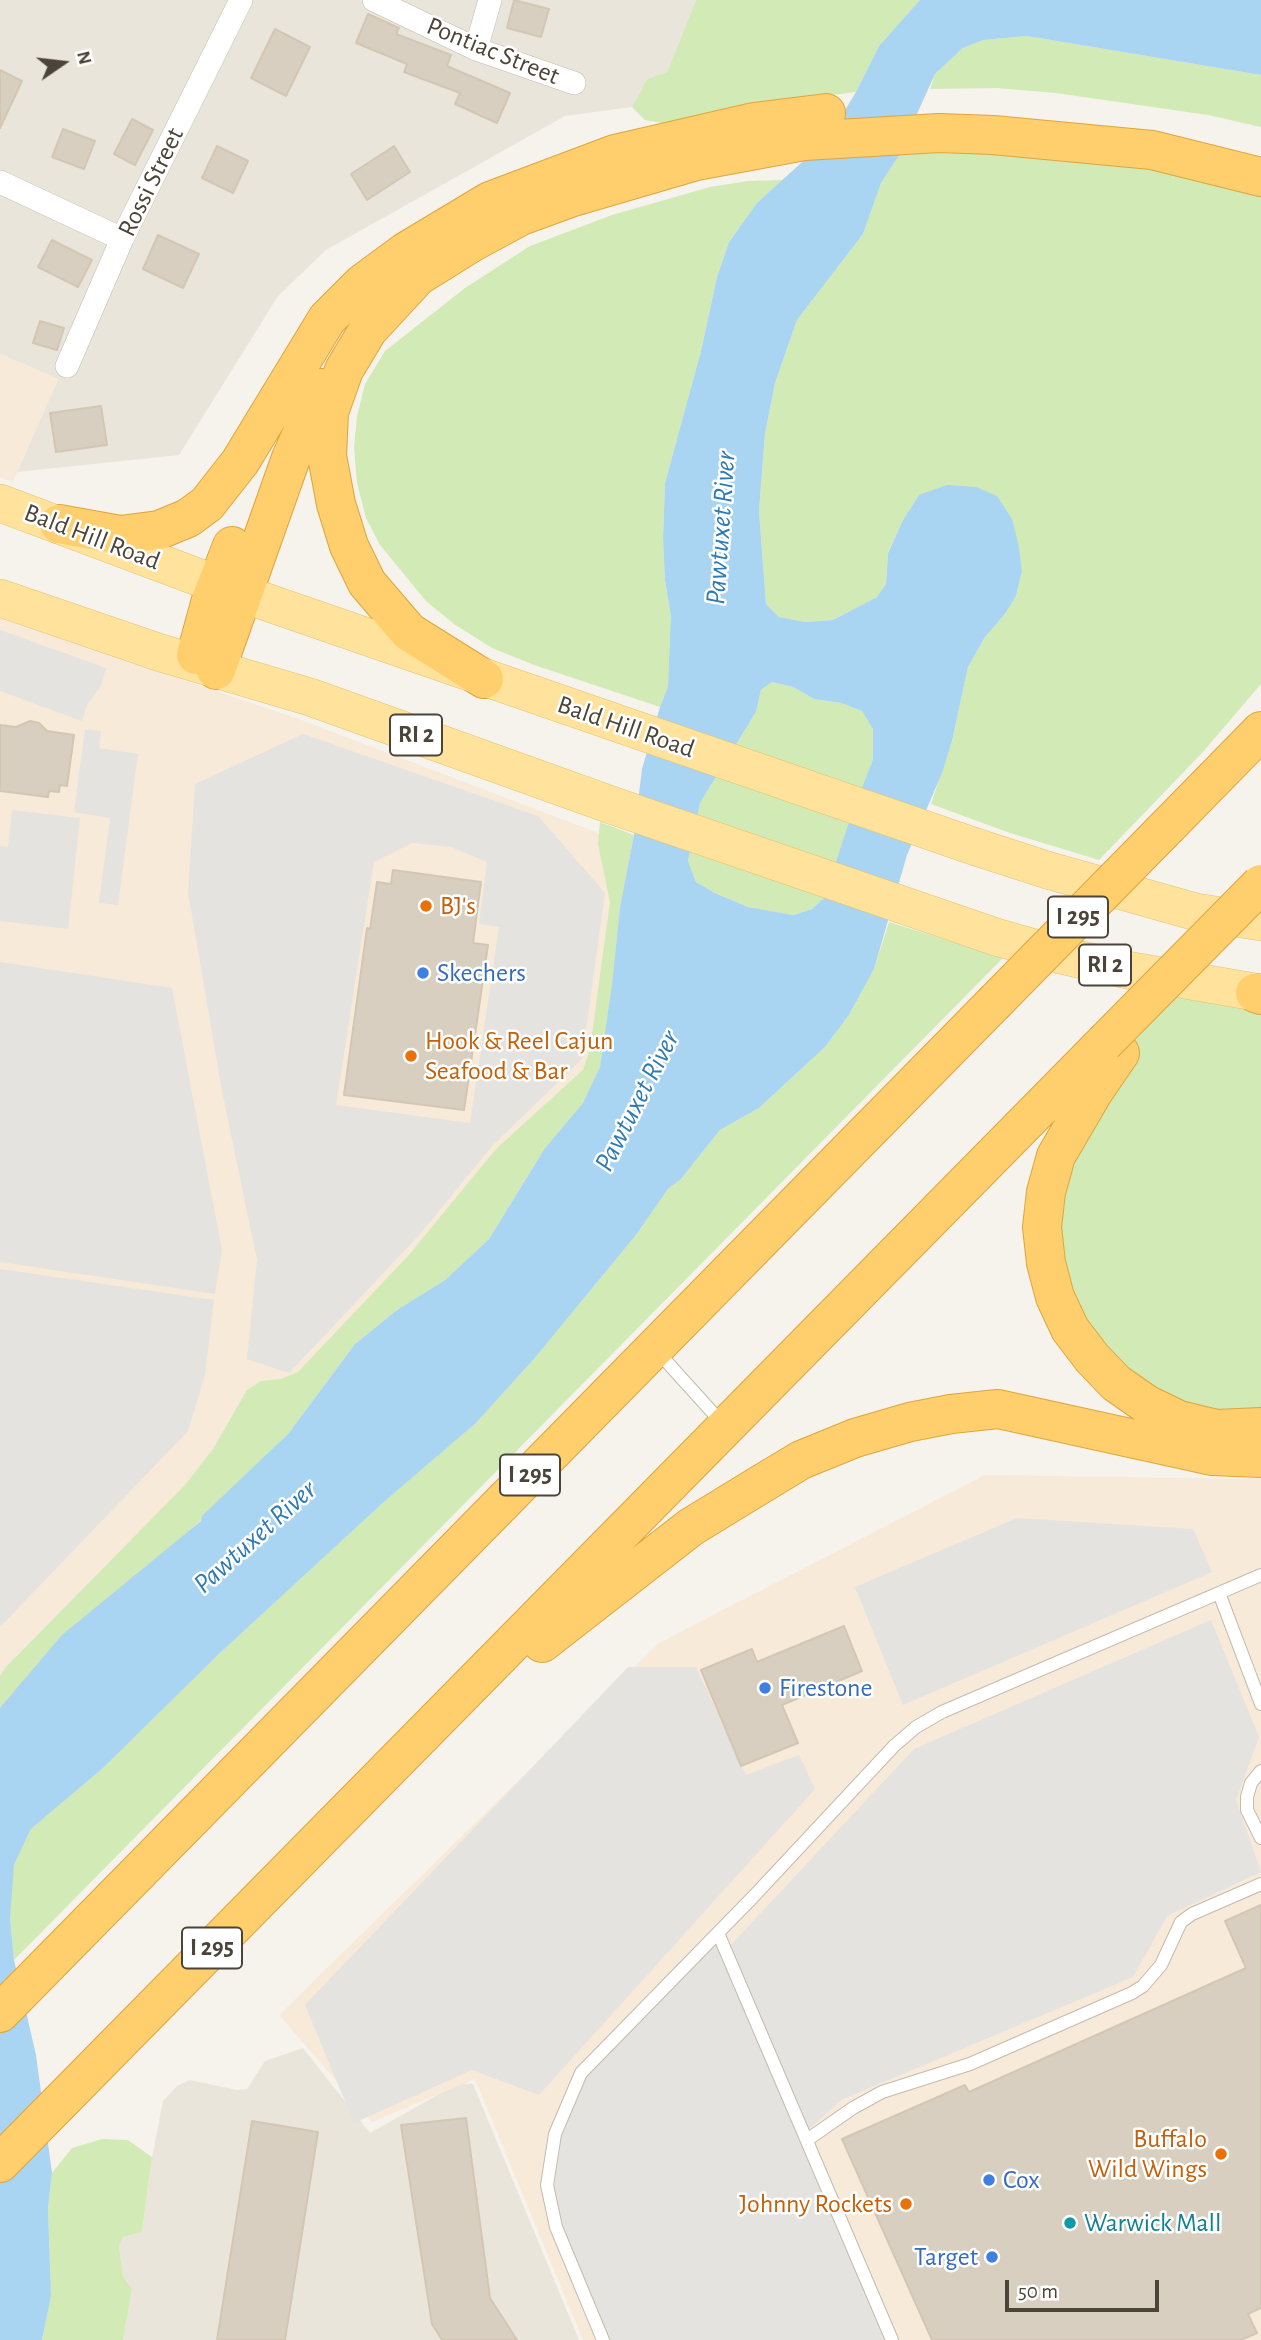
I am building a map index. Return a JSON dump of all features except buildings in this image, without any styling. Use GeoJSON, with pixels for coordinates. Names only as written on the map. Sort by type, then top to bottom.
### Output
{"type":"FeatureCollection","features":[{"type":"Feature","properties":{"kind":"highway"},"geometry":{"type":"LineString","coordinates":[[59,524],[120,535],[159,530],[188,518],[207,504],[227,481],[327,320],[363,283],[405,252],[490,201],[615,154],[754,122],[939,133],[1000,122],[1179,130],[1261,152]]}},
{"type":"Feature","properties":{"kind":"highway"},"geometry":{"type":"LineString","coordinates":[[1000,122],[1152,150],[1261,177]]}},
{"type":"Feature","properties":{"kind":"highway"},"geometry":{"type":"LineString","coordinates":[[205,666],[200,635],[230,589],[331,367],[418,276],[521,216],[653,172],[815,127]]}},
{"type":"Feature","properties":{"kind":"highway"},"geometry":{"type":"LineString","coordinates":[[368,330],[344,370],[330,412],[327,456],[336,504],[349,546],[367,583],[409,632],[484,679]]}},
{"type":"Feature","properties":{"kind":"highway"},"geometry":{"type":"LineString","coordinates":[[230,589],[300,364]]}},
{"type":"Feature","properties":{"kind":"highway"},"geometry":{"type":"LineString","coordinates":[[1174,819],[1261,705]]}},
{"type":"Feature","properties":{"kind":"highway","name":"I 295"},"geometry":{"type":"LineString","coordinates":[[0,2013],[1261,731]]}},
{"type":"Feature","properties":{"kind":"highway","name":"I 295"},"geometry":{"type":"LineString","coordinates":[[0,2163],[726,1427],[1112,1048],[1261,884]]}},
{"type":"Feature","properties":{"kind":"highway"},"geometry":{"type":"LineString","coordinates":[[1261,897],[1112,1048],[1094,1091],[1056,1157],[1046,1192],[1042,1227],[1046,1263],[1055,1297],[1070,1329],[1116,1383],[1146,1404],[1180,1420],[1216,1429],[1261,1427]]}},
{"type":"Feature","properties":{"kind":"highway"},"geometry":{"type":"LineString","coordinates":[[344,1814],[517,1663],[691,1527],[801,1460],[855,1438],[920,1420],[998,1409],[1212,1456],[1261,1458]]}},
{"type":"Feature","properties":{"kind":"main road","name":"Bald Hill Road"},"geometry":{"type":"LineString","coordinates":[[0,503],[230,589],[484,679],[973,846],[1196,912],[1261,922]]}},
{"type":"Feature","properties":{"kind":"main road","name":"RI 2"},"geometry":{"type":"LineString","coordinates":[[0,598],[310,698],[996,937],[1127,970],[1259,994]]}},
{"type":"Feature","properties":{"kind":"street","name":"Rossi Street"},"geometry":{"type":"LineString","coordinates":[[67,366],[122,239],[241,0]]}},
{"type":"Feature","properties":{"kind":"street","name":"Pontiac Street"},"geometry":{"type":"LineString","coordinates":[[374,0],[476,49],[574,83]]}},
{"type":"Feature","properties":{"kind":"street"},"geometry":{"type":"LineString","coordinates":[[476,49],[490,0]]}},
{"type":"Feature","properties":{"kind":"street"},"geometry":{"type":"LineString","coordinates":[[0,182],[122,239]]}},
{"type":"Feature","properties":{"kind":"lane"},"geometry":{"type":"LineString","coordinates":[[654,1348],[726,1427]]}},
{"type":"Feature","properties":{"kind":"lane"},"geometry":{"type":"LineString","coordinates":[[603,2340],[556,2227],[547,2185],[555,2134],[581,2073],[718,1933],[894,1746],[916,1727],[942,1712],[1261,1575]]}},
{"type":"Feature","properties":{"kind":"lane"},"geometry":{"type":"LineString","coordinates":[[1219,1593],[1261,1704]]}},
{"type":"Feature","properties":{"kind":"lane"},"geometry":{"type":"LineString","coordinates":[[1261,1771],[1251,1783],[1247,1797],[1247,1810],[1261,1838]]}},
{"type":"Feature","properties":{"kind":"lane"},"geometry":{"type":"LineString","coordinates":[[807,2140],[853,2108],[882,2092],[970,2064],[1132,1993],[1143,1986],[1161,1965],[1181,1922],[1192,1914],[1261,1884]]}},
{"type":"Feature","properties":{"kind":"lane"},"geometry":{"type":"LineString","coordinates":[[718,1933],[892,2340]]}},
{"type":"Feature","properties":{"kind":"shaded area"},"geometry":{"type":"Polygon","coordinates":[[[0,0],[696,0],[667,72],[647,79],[632,107],[565,116],[326,250],[278,296],[179,455],[17,472],[58,379],[0,354],[0,0]]]}},
{"type":"Feature","properties":{"kind":"shaded area"},"geometry":{"type":"Polygon","coordinates":[[[0,354],[58,379],[13,482],[0,477],[0,354]]]}},
{"type":"Feature","properties":{"kind":"shaded area"},"geometry":{"type":"Polygon","coordinates":[[[0,618],[296,718],[635,847],[610,1076],[0,1720],[0,618]]]}},
{"type":"Feature","properties":{"kind":"shaded area"},"geometry":{"type":"Polygon","coordinates":[[[0,630],[106,668],[101,686],[87,705],[82,721],[0,691],[0,630]]]}},
{"type":"Feature","properties":{"kind":"shaded area"},"geometry":{"type":"Polygon","coordinates":[[[85,729],[101,731],[99,748],[138,754],[118,905],[99,903],[110,818],[74,812],[85,729]]]}},
{"type":"Feature","properties":{"kind":"shaded area"},"geometry":{"type":"Polygon","coordinates":[[[303,734],[538,816],[605,893],[582,1059],[492,1146],[421,1233],[289,1373],[247,1359],[257,1260],[222,1091],[188,892],[195,784],[303,734]],[[412,843],[374,862],[336,1105],[470,1123],[499,927],[479,924],[487,862],[451,847],[412,843]]]}},
{"type":"Feature","properties":{"kind":"shaded area"},"geometry":{"type":"Polygon","coordinates":[[[12,810],[80,818],[68,929],[0,921],[0,846],[8,847],[12,810]]]}},
{"type":"Feature","properties":{"kind":"shaded area"},"geometry":{"type":"Polygon","coordinates":[[[0,962],[172,988],[222,1250],[215,1294],[0,1262],[0,962]]]}},
{"type":"Feature","properties":{"kind":"shaded area"},"geometry":{"type":"Polygon","coordinates":[[[0,1269],[214,1300],[205,1375],[188,1431],[0,1627],[0,1269]]]}},
{"type":"Feature","properties":{"kind":"shaded area"},"geometry":{"type":"Polygon","coordinates":[[[985,1475],[1242,1479],[1261,1477],[1261,2340],[583,2340],[475,2079],[372,2122],[279,2015],[659,1643],[985,1475]]]}},
{"type":"Feature","properties":{"kind":"shaded area"},"geometry":{"type":"Polygon","coordinates":[[[1017,1518],[1193,1529],[1212,1572],[903,1705],[855,1587],[1017,1518]]]}},
{"type":"Feature","properties":{"kind":"shaded area"},"geometry":{"type":"Polygon","coordinates":[[[1211,1620],[1259,1737],[1236,1800],[1261,1872],[1167,1916],[1133,1977],[841,2100],[808,2130],[730,1946],[914,1749],[1211,1620]]]}},
{"type":"Feature","properties":{"kind":"shaded area"},"geometry":{"type":"Polygon","coordinates":[[[628,1667],[696,1667],[746,1775],[799,1755],[815,1789],[539,2095],[472,2070],[354,2123],[305,2005],[628,1667]]]}},
{"type":"Feature","properties":{"kind":"shaded area"},"geometry":{"type":"Polygon","coordinates":[[[718,1933],[892,2340],[603,2340],[547,2185],[555,2134],[581,2073],[718,1933]]]}},
{"type":"Feature","properties":{"kind":"shaded area"},"geometry":{"type":"Polygon","coordinates":[[[303,2048],[370,2133],[457,2084],[473,2084],[579,2340],[123,2340],[132,2289],[123,2276],[119,2246],[123,2237],[142,2232],[163,2101],[177,2086],[190,2080],[237,2090],[247,2089],[265,2061],[303,2048]]]}},
{"type":"Feature","properties":{"kind":"green space"},"geometry":{"type":"Polygon","coordinates":[[[696,0],[920,0],[879,46],[856,92],[774,102],[667,124],[645,120],[632,107],[647,79],[667,72],[696,0]]]}},
{"type":"Feature","properties":{"kind":"green space"},"geometry":{"type":"Polygon","coordinates":[[[1027,36],[1261,75],[1261,127],[1208,115],[1056,93],[997,88],[930,89],[935,74],[963,48],[982,40],[1027,36]]]}},
{"type":"Feature","properties":{"kind":"green space"},"geometry":{"type":"Polygon","coordinates":[[[904,148],[1075,151],[1261,188],[1261,684],[1202,753],[1099,860],[1010,833],[931,804],[952,741],[968,667],[985,637],[1016,596],[1022,571],[1019,547],[919,495],[903,520],[888,552],[886,584],[877,597],[833,620],[805,622],[779,617],[766,604],[759,511],[765,434],[775,383],[797,320],[863,234],[881,183],[904,148]]]}},
{"type":"Feature","properties":{"kind":"green space"},"geometry":{"type":"Polygon","coordinates":[[[783,180],[757,203],[729,242],[717,277],[701,351],[665,483],[663,539],[665,580],[671,617],[671,654],[668,688],[660,707],[534,665],[492,648],[454,624],[426,601],[380,545],[366,518],[357,483],[354,447],[357,416],[365,384],[385,351],[465,288],[530,246],[612,215],[710,187],[748,181],[783,180]]]}},
{"type":"Feature","properties":{"kind":"green space"},"geometry":{"type":"Polygon","coordinates":[[[772,682],[793,687],[814,699],[841,703],[862,711],[873,729],[873,759],[825,897],[812,909],[792,915],[748,907],[715,893],[696,882],[688,861],[700,803],[756,712],[761,690],[772,682]]]}},
{"type":"Feature","properties":{"kind":"green space"},"geometry":{"type":"Polygon","coordinates":[[[600,822],[634,835],[620,907],[600,1067],[583,1103],[545,1148],[489,1239],[445,1280],[397,1310],[355,1344],[288,1434],[201,1520],[0,1708],[0,1676],[7,1666],[185,1485],[213,1449],[247,1390],[261,1381],[281,1379],[298,1372],[408,1256],[496,1149],[583,1070],[590,1049],[610,902],[598,844],[600,822]]]}},
{"type":"Feature","properties":{"kind":"green space"},"geometry":{"type":"Polygon","coordinates":[[[889,922],[1003,958],[14,1960],[10,1891],[14,1865],[31,1829],[102,1769],[220,1653],[385,1501],[476,1423],[534,1359],[636,1235],[668,1189],[681,1179],[720,1130],[759,1108],[825,1047],[849,1015],[874,969],[889,922]]]}},
{"type":"Feature","properties":{"kind":"green space"},"geometry":{"type":"Polygon","coordinates":[[[1178,993],[1261,993],[1261,1427],[1159,1409],[1058,1302],[1057,1159],[1118,1059],[1178,993]]]}},
{"type":"Feature","properties":{"kind":"green space"},"geometry":{"type":"Polygon","coordinates":[[[102,2139],[128,2140],[152,2157],[142,2232],[123,2237],[119,2246],[123,2276],[132,2289],[123,2340],[42,2340],[51,2296],[48,2208],[52,2173],[72,2148],[102,2139]]]}},
{"type":"Feature","properties":{"kind":"water","name":"Pawtuxet River"},"geometry":{"type":"Polygon","coordinates":[[[920,0],[1261,0],[1261,75],[1027,36],[983,40],[963,48],[935,74],[904,148],[881,183],[863,234],[797,320],[775,383],[765,434],[759,511],[766,604],[779,617],[805,622],[833,620],[877,597],[886,584],[888,553],[903,520],[919,495],[947,485],[976,487],[997,496],[1012,519],[1022,571],[1016,596],[985,637],[968,667],[952,741],[942,773],[907,855],[874,969],[849,1015],[825,1047],[759,1108],[720,1130],[681,1179],[668,1189],[636,1235],[534,1359],[476,1423],[385,1501],[220,1653],[102,1769],[31,1829],[14,1865],[10,1918],[14,1960],[36,2055],[52,2173],[48,2208],[51,2296],[42,2340],[0,2340],[0,1708],[62,1635],[201,1521],[202,1516],[288,1434],[355,1344],[397,1310],[445,1280],[489,1239],[545,1148],[583,1103],[600,1067],[620,907],[634,835],[642,769],[668,687],[671,617],[665,580],[663,539],[665,483],[701,351],[717,277],[729,242],[757,203],[812,153],[836,125],[879,46],[920,0]],[[772,682],[761,690],[756,712],[700,803],[688,861],[696,882],[715,893],[748,907],[793,915],[812,909],[825,897],[873,759],[873,729],[862,711],[841,703],[814,699],[793,687],[772,682]]]}},
{"type":"Feature","properties":{"kind":"place","name":"BJ's"},"geometry":{"type":"Point","coordinates":[426,906]}},
{"type":"Feature","properties":{"kind":"place","name":"Skechers"},"geometry":{"type":"Point","coordinates":[423,973]}},
{"type":"Feature","properties":{"kind":"place","name":"Hook & Reel Cajun Seafood & Bar"},"geometry":{"type":"Point","coordinates":[411,1056]}},
{"type":"Feature","properties":{"kind":"place","name":"Firestone"},"geometry":{"type":"Point","coordinates":[765,1688]}},
{"type":"Feature","properties":{"kind":"place","name":"Buffalo Wild Wings"},"geometry":{"type":"Point","coordinates":[1221,2154]}},
{"type":"Feature","properties":{"kind":"place","name":"Cox"},"geometry":{"type":"Point","coordinates":[989,2180]}},
{"type":"Feature","properties":{"kind":"place","name":"Johnny Rockets"},"geometry":{"type":"Point","coordinates":[906,2204]}},
{"type":"Feature","properties":{"kind":"place","name":"Warwick Mall"},"geometry":{"type":"Point","coordinates":[1070,2223]}},
{"type":"Feature","properties":{"kind":"place","name":"Target"},"geometry":{"type":"Point","coordinates":[992,2257]}}]}
